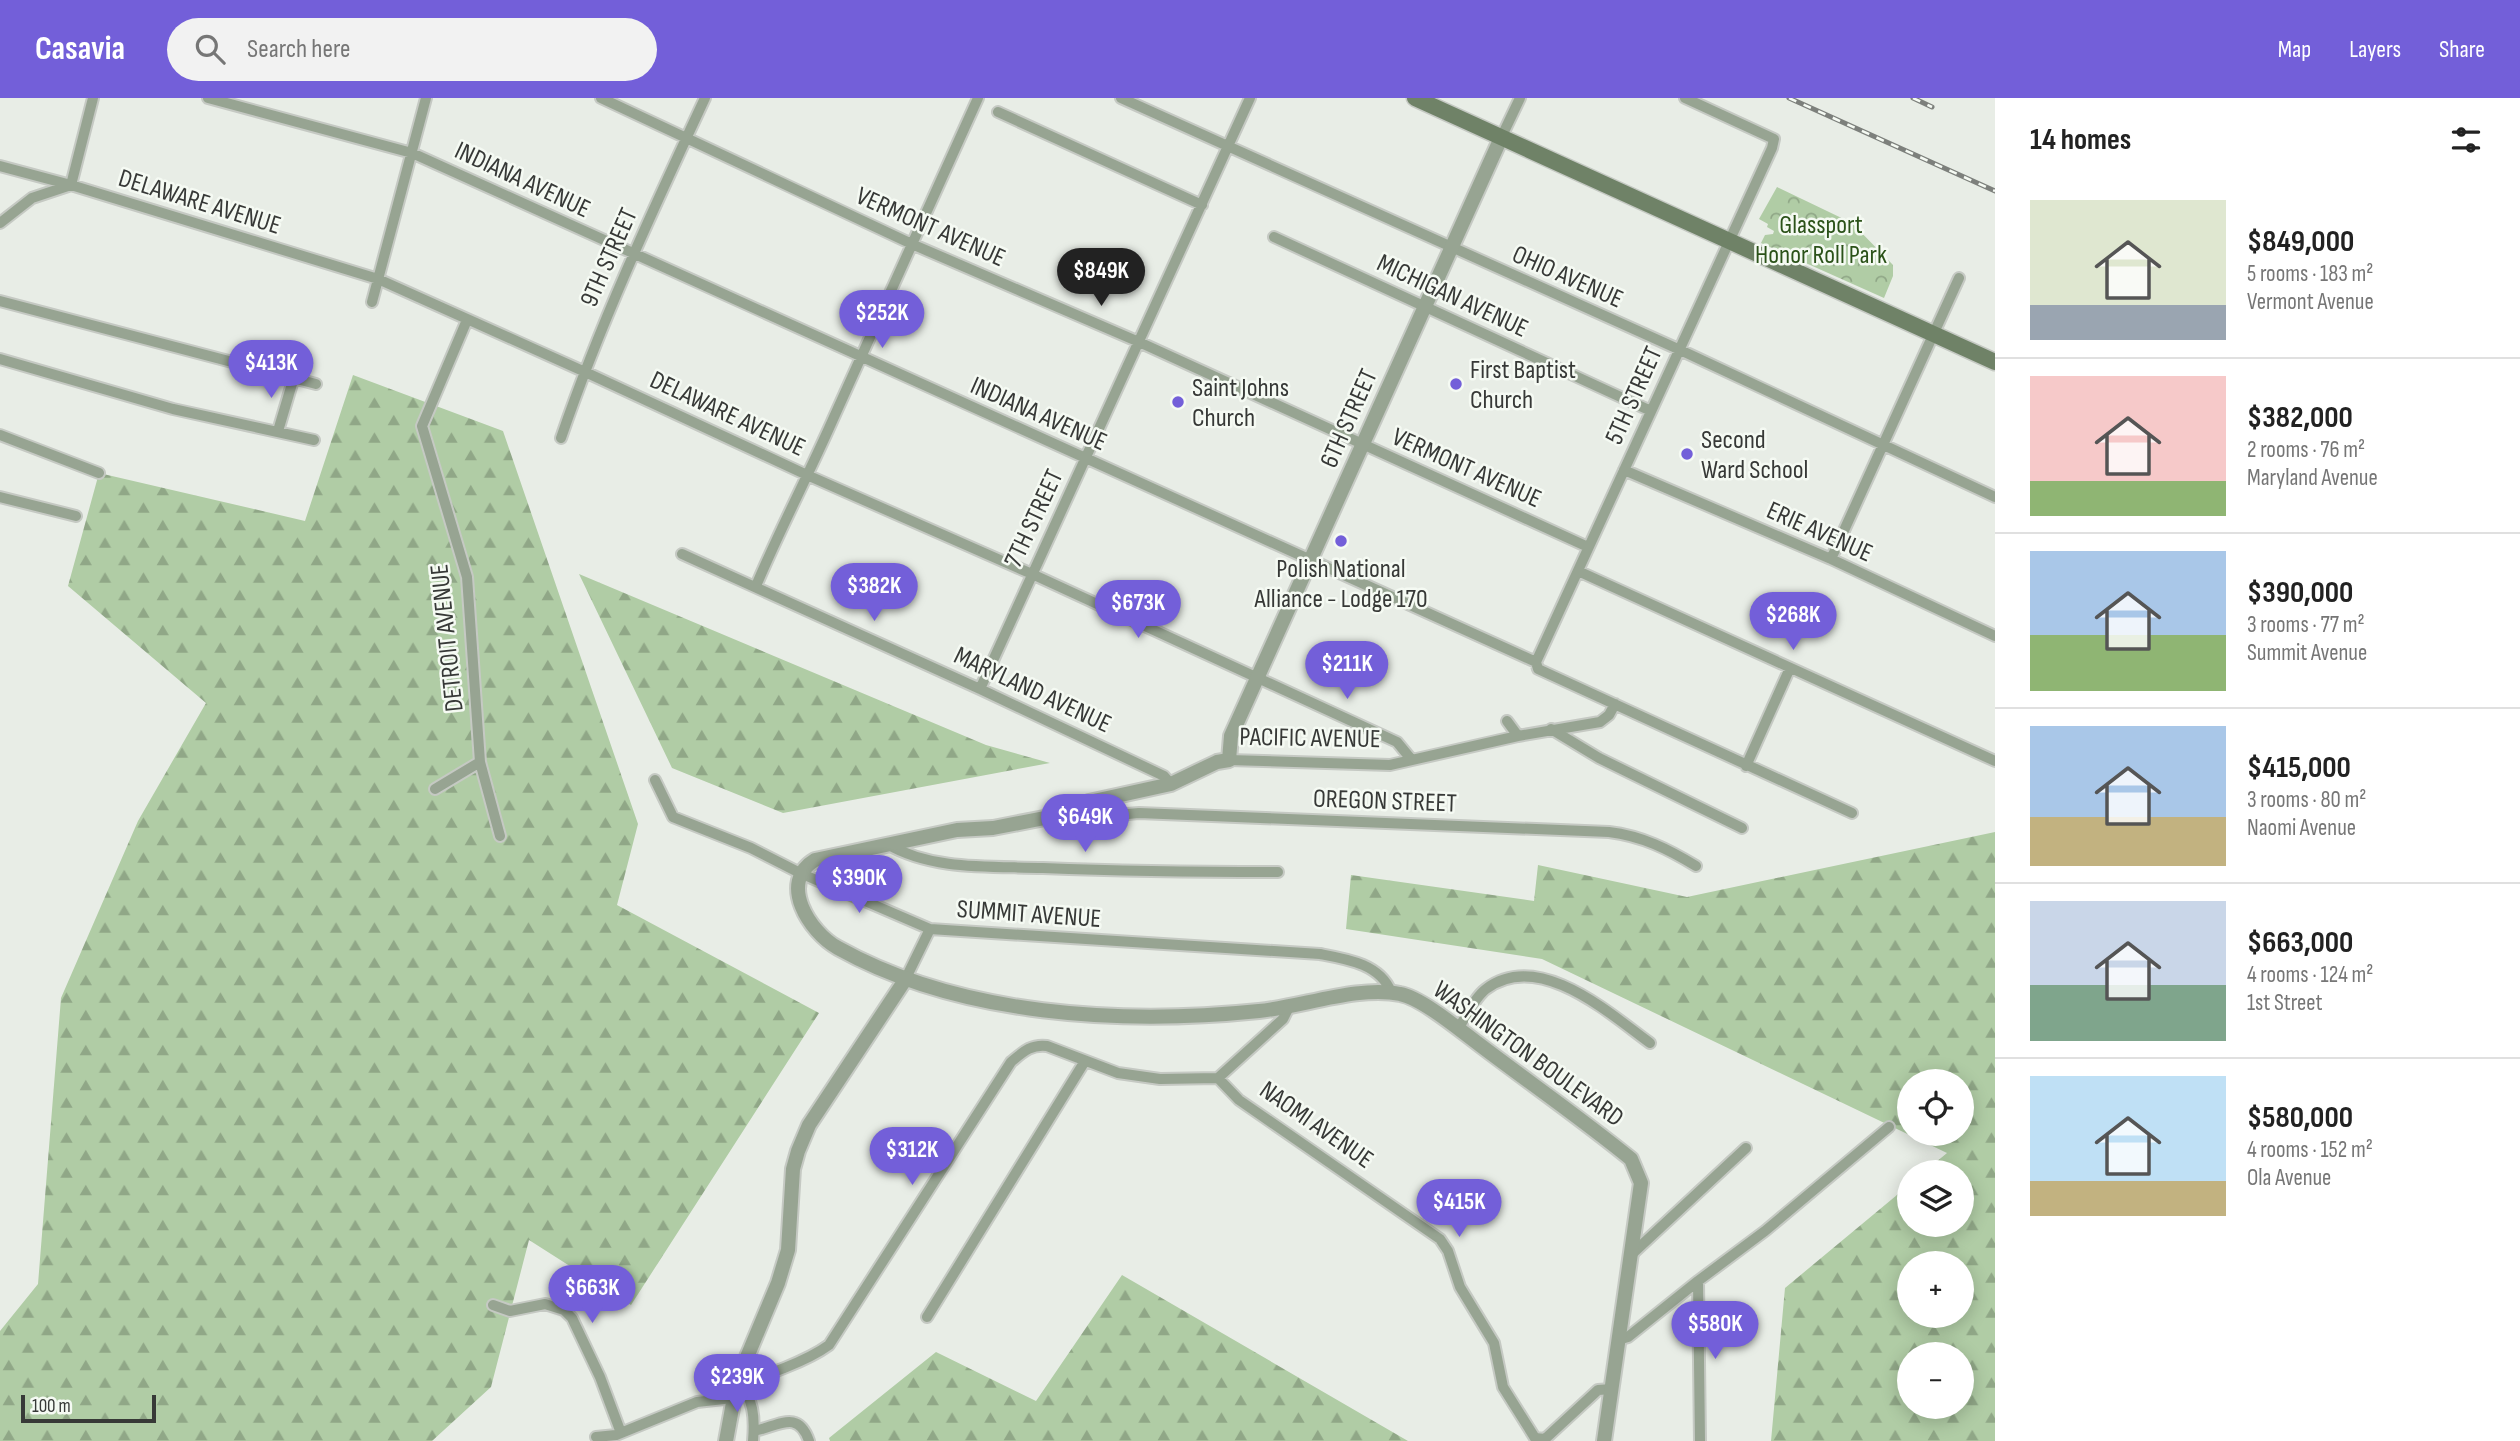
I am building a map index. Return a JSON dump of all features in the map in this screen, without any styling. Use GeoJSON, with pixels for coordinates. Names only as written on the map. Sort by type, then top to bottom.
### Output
{"type":"FeatureCollection","features":[{"type":"Feature","properties":{"kind":"main road"},"geometry":{"type":"LineString","coordinates":[[1415,98],[1995,362]]}},
{"type":"Feature","properties":{"kind":"street"},"geometry":{"type":"LineString","coordinates":[[0,223],[33,198],[71,185],[93,98]]}},
{"type":"Feature","properties":{"kind":"street","name":"INDIANA AVENUE"},"geometry":{"type":"LineString","coordinates":[[208,98],[412,153],[1310,560],[1746,766],[1852,813]]}},
{"type":"Feature","properties":{"kind":"street"},"geometry":{"type":"LineString","coordinates":[[372,302],[426,98]]}},
{"type":"Feature","properties":{"kind":"street","name":"VERMONT AVENUE"},"geometry":{"type":"LineString","coordinates":[[601,98],[914,245],[1139,342],[1588,547]]}},
{"type":"Feature","properties":{"kind":"street","name":"9TH STREET"},"geometry":{"type":"LineString","coordinates":[[561,438],[583,371],[705,98]]}},
{"type":"Feature","properties":{"kind":"street"},"geometry":{"type":"LineString","coordinates":[[756,586],[914,245],[978,98]]}},
{"type":"Feature","properties":{"kind":"street","name":"OHIO AVENUE"},"geometry":{"type":"LineString","coordinates":[[1121,98],[1678,349],[1995,497]]}},
{"type":"Feature","properties":{"kind":"street","name":"7TH STREET"},"geometry":{"type":"LineString","coordinates":[[980,689],[1250,98]]}},
{"type":"Feature","properties":{"kind":"street","name":"6TH STREET"},"geometry":{"type":"LineString","coordinates":[[1229,760],[1231,736],[1520,98]]}},
{"type":"Feature","properties":{"kind":"street","name":"5TH STREET"},"geometry":{"type":"LineString","coordinates":[[1537,665],[1678,349],[1772,148],[1774,139],[1685,98]]}},
{"type":"Feature","properties":{"kind":"street"},"geometry":{"type":"LineString","coordinates":[[999,112],[1202,205]]}},
{"type":"Feature","properties":{"kind":"street","name":"DELAWARE AVENUE"},"geometry":{"type":"LineString","coordinates":[[0,166],[71,185],[378,279],[1397,742],[1411,759]]}},
{"type":"Feature","properties":{"kind":"street","name":"MICHIGAN AVENUE"},"geometry":{"type":"LineString","coordinates":[[1274,237],[1651,411]]}},
{"type":"Feature","properties":{"kind":"street"},"geometry":{"type":"LineString","coordinates":[[1831,559],[1959,278]]}},
{"type":"Feature","properties":{"kind":"street"},"geometry":{"type":"LineString","coordinates":[[0,301],[316,384]]}},
{"type":"Feature","properties":{"kind":"street","name":"DETROIT AVENUE"},"geometry":{"type":"LineString","coordinates":[[467,320],[422,426],[467,577],[481,762],[500,836]]}},
{"type":"Feature","properties":{"kind":"street"},"geometry":{"type":"LineString","coordinates":[[0,359],[173,410],[314,440]]}},
{"type":"Feature","properties":{"kind":"street"},"geometry":{"type":"LineString","coordinates":[[278,431],[294,377]]}},
{"type":"Feature","properties":{"kind":"street"},"geometry":{"type":"LineString","coordinates":[[0,435],[99,472]]}},
{"type":"Feature","properties":{"kind":"street","name":"ERIE AVENUE"},"geometry":{"type":"LineString","coordinates":[[1625,470],[1831,559],[1995,636]]}},
{"type":"Feature","properties":{"kind":"street"},"geometry":{"type":"LineString","coordinates":[[0,497],[76,516]]}},
{"type":"Feature","properties":{"kind":"street","name":"MARYLAND AVENUE"},"geometry":{"type":"LineString","coordinates":[[682,554],[980,689],[1164,776],[1171,783]]}},
{"type":"Feature","properties":{"kind":"street"},"geometry":{"type":"LineString","coordinates":[[1578,571],[1995,761]]}},
{"type":"Feature","properties":{"kind":"street"},"geometry":{"type":"LineString","coordinates":[[1746,766],[1790,668]]}},
{"type":"Feature","properties":{"kind":"street","name":"PACIFIC AVENUE"},"geometry":{"type":"LineString","coordinates":[[800,873],[816,860],[887,844],[1065,814],[1089,802],[1171,783],[1217,762],[1229,760],[1390,765],[1551,729],[1600,722],[1609,715],[1615,704]]}},
{"type":"Feature","properties":{"kind":"street"},"geometry":{"type":"LineString","coordinates":[[1507,721],[1518,736]]}},
{"type":"Feature","properties":{"kind":"street"},"geometry":{"type":"LineString","coordinates":[[1551,729],[1600,758],[1742,828]]}},
{"type":"Feature","properties":{"kind":"street"},"geometry":{"type":"LineString","coordinates":[[435,789],[481,762]]}},
{"type":"Feature","properties":{"kind":"street","name":"SUMMIT AVENUE"},"geometry":{"type":"LineString","coordinates":[[655,780],[673,817],[751,848],[800,873],[930,929],[1320,954],[1351,960],[1375,971],[1387,982],[1391,992]]}},
{"type":"Feature","properties":{"kind":"street","name":"OREGON STREET"},"geometry":{"type":"LineString","coordinates":[[1065,814],[1093,817],[1139,813],[1609,832],[1653,842],[1696,866]]}},
{"type":"Feature","properties":{"kind":"street"},"geometry":{"type":"LineString","coordinates":[[887,844],[902,852],[929,860],[981,866],[1278,872]]}},
{"type":"Feature","properties":{"kind":"street"},"geometry":{"type":"LineString","coordinates":[[800,873],[797,887],[800,904],[824,939],[905,979]]}},
{"type":"Feature","properties":{"kind":"street"},"geometry":{"type":"LineString","coordinates":[[726,1441],[737,1381],[778,1283],[788,1250],[793,1169],[798,1151],[809,1125],[905,979],[930,929]]}},
{"type":"Feature","properties":{"kind":"street"},"geometry":{"type":"LineString","coordinates":[[1458,1029],[1485,989],[1507,979],[1537,976],[1580,992],[1650,1043]]}},
{"type":"Feature","properties":{"kind":"street","name":"WASHINGTON BOULEVARD"},"geometry":{"type":"LineString","coordinates":[[905,979],[1002,1006],[1060,1012],[1187,1017],[1261,1011],[1368,993],[1391,992],[1415,1000],[1458,1029],[1631,1159],[1641,1182],[1604,1441]]}},
{"type":"Feature","properties":{"kind":"street"},"geometry":{"type":"LineString","coordinates":[[737,1381],[751,1381],[818,1353],[829,1345],[1012,1062],[1026,1049],[1038,1045],[1127,1074],[1160,1079],[1218,1078],[1283,1019],[1289,1007]]}},
{"type":"Feature","properties":{"kind":"street"},"geometry":{"type":"LineString","coordinates":[[927,1318],[1085,1061]]}},
{"type":"Feature","properties":{"kind":"street","name":"NAOMI AVENUE"},"geometry":{"type":"LineString","coordinates":[[1218,1078],[1239,1100],[1440,1238],[1448,1251],[1460,1287],[1494,1343],[1503,1387],[1535,1438],[1545,1439],[1598,1390],[1612,1389]]}},
{"type":"Feature","properties":{"kind":"street"},"geometry":{"type":"LineString","coordinates":[[1618,1340],[1628,1337],[1765,1231],[1889,1127]]}},
{"type":"Feature","properties":{"kind":"street"},"geometry":{"type":"LineString","coordinates":[[1632,1254],[1746,1148]]}},
{"type":"Feature","properties":{"kind":"street"},"geometry":{"type":"LineString","coordinates":[[1698,1281],[1700,1441]]}},
{"type":"Feature","properties":{"kind":"street"},"geometry":{"type":"LineString","coordinates":[[493,1305],[510,1311],[545,1304],[564,1310],[572,1318],[600,1377],[621,1433]]}},
{"type":"Feature","properties":{"kind":"street"},"geometry":{"type":"LineString","coordinates":[[737,1381],[748,1392],[754,1436],[790,1421],[799,1423],[809,1441]]}},
{"type":"Feature","properties":{"kind":"street"},"geometry":{"type":"LineString","coordinates":[[596,1437],[621,1433],[697,1402],[733,1398]]}},
{"type":"Feature","properties":{"kind":"green space","name":"Glassport Honor Roll Park"},"geometry":{"type":"Polygon","coordinates":[[[1777,187],[1852,223],[1893,265],[1893,276],[1884,298],[1761,243],[1765,235],[1773,234],[1774,231],[1759,219],[1777,187]]]}},
{"type":"Feature","properties":{"kind":"green space"},"geometry":{"type":"Polygon","coordinates":[[[353,375],[503,431],[638,824],[617,905],[819,1013],[631,1305],[529,1240],[491,1387],[432,1441],[0,1441],[0,1331],[38,1284],[61,998],[138,821],[206,703],[68,586],[99,473],[305,521],[353,375]]]}},
{"type":"Feature","properties":{"kind":"green space"},"geometry":{"type":"Polygon","coordinates":[[[579,574],[986,745],[1050,763],[783,813],[672,768],[579,574]]]}},
{"type":"Feature","properties":{"kind":"green space"},"geometry":{"type":"Polygon","coordinates":[[[1995,832],[1995,1441],[1771,1441],[1785,1288],[1897,1195],[1897,1237],[1974,1237],[1974,1160],[1939,1160],[1947,1153],[1932,1146],[1974,1146],[1974,1069],[1897,1069],[1897,1129],[1542,959],[1346,929],[1351,875],[1534,901],[1538,865],[1687,897],[1995,832]]]}},
{"type":"Feature","properties":{"kind":"green space"},"geometry":{"type":"Polygon","coordinates":[[[1122,1275],[1408,1441],[830,1441],[829,1438],[936,1352],[1036,1401],[1122,1275]]]}},
{"type":"Feature","properties":{"kind":"railway"},"geometry":{"type":"LineString","coordinates":[[1789,98],[1995,191]]}},
{"type":"Feature","properties":{"kind":"railway"},"geometry":{"type":"LineString","coordinates":[[1913,98],[1932,107]]}},
{"type":"Feature","properties":{"kind":"place","name":"First Baptist Church"},"geometry":{"type":"Point","coordinates":[1456,384]}},
{"type":"Feature","properties":{"kind":"place","name":"Saint Johns Church"},"geometry":{"type":"Point","coordinates":[1178,402]}},
{"type":"Feature","properties":{"kind":"place","name":"Second Ward School"},"geometry":{"type":"Point","coordinates":[1687,454]}},
{"type":"Feature","properties":{"kind":"place","name":"Polish National Alliance - Lodge 170"},"geometry":{"type":"Point","coordinates":[1341,541]}}]}
